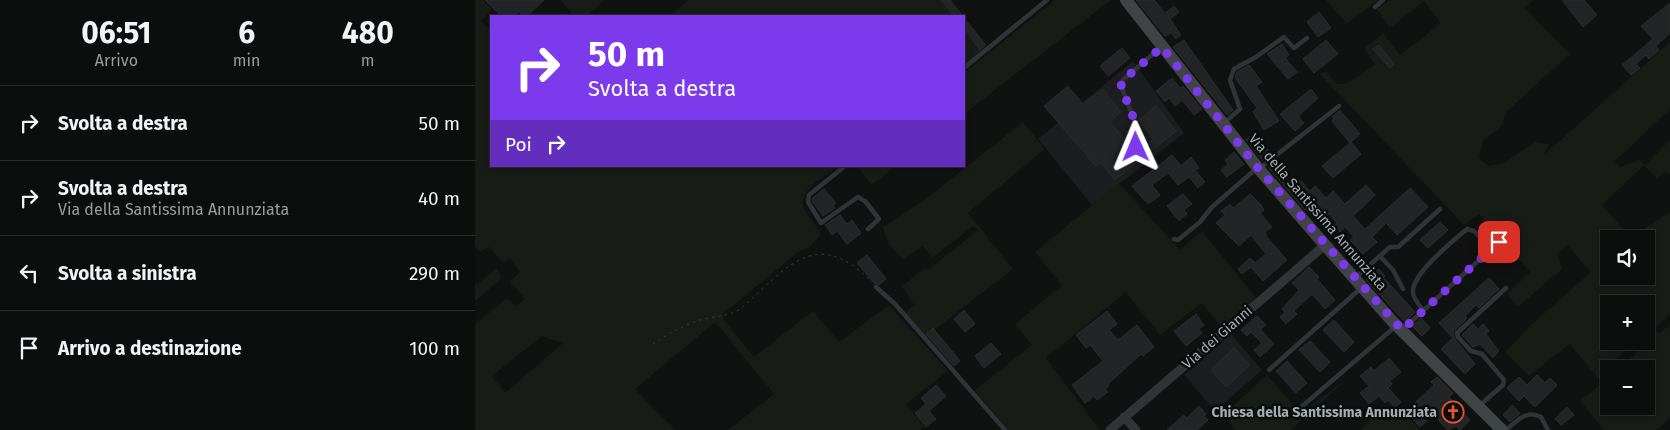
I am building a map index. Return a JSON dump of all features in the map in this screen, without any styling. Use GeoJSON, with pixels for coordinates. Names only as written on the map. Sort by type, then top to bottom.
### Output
{"type":"FeatureCollection","features":[{"type":"Feature","properties":{"kind":"street","name":"Via della Santissima Annunziata"},"geometry":{"type":"LineString","coordinates":[[1125,0],[1259,168],[1358,283],[1399,328],[1502,430]]}},
{"type":"Feature","properties":{"kind":"street","name":"Via dei Gianni"},"geometry":{"type":"LineString","coordinates":[[1110,430],[1325,245]]}},
{"type":"Feature","properties":{"kind":"street"},"geometry":{"type":"LineString","coordinates":[[1125,417],[1135,430]]}},
{"type":"Feature","properties":{"kind":"lane"},"geometry":{"type":"LineString","coordinates":[[965,67],[1047,0]]}},
{"type":"Feature","properties":{"kind":"lane"},"geometry":{"type":"LineString","coordinates":[[1375,7],[1383,0]]}},
{"type":"Feature","properties":{"kind":"lane"},"geometry":{"type":"LineString","coordinates":[[1223,124],[1240,109],[1230,80],[1234,69],[1256,57],[1284,36],[1294,48],[1307,38]]}},
{"type":"Feature","properties":{"kind":"lane"},"geometry":{"type":"LineString","coordinates":[[1136,147],[1137,127],[1121,86],[1123,80],[1162,47]]}},
{"type":"Feature","properties":{"kind":"lane"},"geometry":{"type":"LineString","coordinates":[[1174,239],[1178,240],[1200,222],[1212,207],[1339,106]]}},
{"type":"Feature","properties":{"kind":"lane"},"geometry":{"type":"LineString","coordinates":[[844,167],[809,196],[808,202],[821,223],[858,197],[865,201],[879,220],[869,229]]}},
{"type":"Feature","properties":{"kind":"lane"},"geometry":{"type":"LineString","coordinates":[[1269,370],[1358,283],[1380,256],[1390,247],[1398,248],[1440,209]]}},
{"type":"Feature","properties":{"kind":"lane"},"geometry":{"type":"LineString","coordinates":[[1423,310],[1413,295],[1413,287],[1424,268],[1467,229],[1474,230],[1484,242]]}},
{"type":"Feature","properties":{"kind":"lane"},"geometry":{"type":"LineString","coordinates":[[1301,408],[1423,310],[1499,242]]}},
{"type":"Feature","properties":{"kind":"lane"},"geometry":{"type":"LineString","coordinates":[[1380,256],[1393,270],[1403,289]]}},
{"type":"Feature","properties":{"kind":"lane"},"geometry":{"type":"LineString","coordinates":[[876,287],[895,304],[1005,430]]}},
{"type":"Feature","properties":{"kind":"lane"},"geometry":{"type":"LineString","coordinates":[[1479,406],[1503,385],[1504,380],[1482,354],[1471,351],[1458,338],[1457,333],[1506,288]]}},
{"type":"Feature","properties":{"kind":"lane"},"geometry":{"type":"LineString","coordinates":[[1506,430],[1523,416],[1529,414],[1541,417],[1548,430]]}},
{"type":"Feature","properties":{"kind":"path"},"geometry":{"type":"LineString","coordinates":[[653,344],[679,328],[703,319],[729,315],[739,310],[806,256],[823,253],[843,257],[858,268],[876,287]]}},
{"type":"Feature","properties":{"kind":"shaded area"},"geometry":{"type":"Polygon","coordinates":[[[475,0],[483,0],[492,10],[481,21],[490,30],[490,167],[837,167],[813,185],[804,197],[805,210],[821,234],[810,247],[797,253],[725,312],[723,319],[754,357],[813,311],[839,342],[889,305],[948,371],[906,404],[924,427],[920,430],[728,430],[774,394],[717,324],[713,324],[635,389],[675,430],[475,430],[475,324],[507,298],[516,306],[525,299],[510,282],[520,272],[509,258],[503,263],[489,247],[480,252],[475,246],[475,0]],[[542,336],[492,376],[505,393],[563,343],[542,336]]]}},
{"type":"Feature","properties":{"kind":"shaded area"},"geometry":{"type":"Polygon","coordinates":[[[560,0],[605,0],[588,15],[573,15],[560,0]]]}},
{"type":"Feature","properties":{"kind":"shaded area"},"geometry":{"type":"Polygon","coordinates":[[[688,0],[941,0],[953,15],[672,15],[688,0]]]}},
{"type":"Feature","properties":{"kind":"shaded area"},"geometry":{"type":"Polygon","coordinates":[[[1055,0],[1111,0],[965,113],[965,72],[1055,0]]]}},
{"type":"Feature","properties":{"kind":"shaded area"},"geometry":{"type":"Polygon","coordinates":[[[1326,0],[1378,0],[1347,24],[1326,0]]]}},
{"type":"Feature","properties":{"kind":"shaded area"},"geometry":{"type":"Polygon","coordinates":[[[1389,0],[1533,0],[1525,8],[1570,54],[1506,112],[1502,126],[1483,140],[1479,158],[1489,166],[1501,164],[1535,142],[1549,144],[1544,155],[1670,42],[1670,109],[1614,162],[1621,167],[1639,160],[1645,165],[1670,140],[1670,175],[1665,172],[1657,178],[1644,165],[1602,205],[1624,230],[1600,230],[1600,285],[1655,285],[1655,230],[1643,230],[1670,211],[1670,315],[1655,326],[1655,295],[1600,295],[1600,350],[1626,350],[1614,360],[1600,360],[1600,381],[1570,344],[1529,376],[1505,352],[1532,324],[1591,272],[1568,246],[1558,254],[1562,269],[1518,307],[1507,294],[1530,272],[1479,214],[1464,225],[1320,74],[1326,71],[1336,83],[1340,84],[1350,81],[1375,64],[1364,49],[1383,33],[1400,55],[1441,23],[1424,1],[1390,28],[1377,9],[1389,0]]]}},
{"type":"Feature","properties":{"kind":"shaded area"},"geometry":{"type":"Polygon","coordinates":[[[965,30],[982,52],[965,66],[965,30]]]}},
{"type":"Feature","properties":{"kind":"shaded area"},"geometry":{"type":"Polygon","coordinates":[[[1133,61],[1184,133],[1092,205],[1038,139],[1133,61]]]}},
{"type":"Feature","properties":{"kind":"shaded area"},"geometry":{"type":"Polygon","coordinates":[[[1023,122],[1045,149],[968,213],[1013,269],[926,336],[905,313],[914,305],[902,286],[925,268],[928,270],[978,230],[973,226],[932,258],[923,246],[903,260],[888,243],[883,227],[928,197],[1023,122]]]}},
{"type":"Feature","properties":{"kind":"shaded area"},"geometry":{"type":"Polygon","coordinates":[[[858,167],[895,167],[872,185],[858,167]]]}},
{"type":"Feature","properties":{"kind":"shaded area"},"geometry":{"type":"Polygon","coordinates":[[[1119,183],[1180,250],[1202,231],[1257,299],[1223,329],[1202,303],[1160,335],[1126,292],[1046,358],[1100,430],[1008,430],[975,390],[1032,345],[1015,324],[1062,285],[1035,252],[1119,183]]]}},
{"type":"Feature","properties":{"kind":"shaded area"},"geometry":{"type":"Polygon","coordinates":[[[496,268],[502,278],[475,301],[475,286],[496,268]]]}},
{"type":"Feature","properties":{"kind":"shaded area"},"geometry":{"type":"Polygon","coordinates":[[[1670,325],[1670,418],[1656,430],[1604,430],[1580,401],[1600,385],[1600,415],[1655,415],[1655,360],[1628,360],[1640,350],[1655,350],[1655,328],[1659,333],[1670,325]]]}},
{"type":"Feature","properties":{"kind":"shaded area"},"geometry":{"type":"Polygon","coordinates":[[[1231,334],[1262,370],[1215,411],[1184,375],[1231,334]]]}},
{"type":"Feature","properties":{"kind":"shaded area"},"geometry":{"type":"Polygon","coordinates":[[[1267,375],[1300,413],[1346,380],[1291,430],[1236,430],[1223,415],[1267,375]]]}},
{"type":"Feature","properties":{"kind":"shaded area"},"geometry":{"type":"Polygon","coordinates":[[[1386,407],[1394,413],[1401,409],[1420,430],[1360,430],[1386,407]]]}},
{"type":"Feature","properties":{"kind":"building"},"geometry":{"type":"Polygon","coordinates":[[[485,0],[544,0],[528,15],[522,15],[519,12],[515,15],[500,15],[485,0]]]}},
{"type":"Feature","properties":{"kind":"building"},"geometry":{"type":"Polygon","coordinates":[[[941,0],[950,0],[962,15],[953,15],[941,0]]]}},
{"type":"Feature","properties":{"kind":"building"},"geometry":{"type":"Polygon","coordinates":[[[1136,0],[1154,0],[1165,13],[1174,6],[1179,12],[1170,19],[1181,35],[1176,39],[1171,33],[1165,36],[1136,0]]]}},
{"type":"Feature","properties":{"kind":"building"},"geometry":{"type":"Polygon","coordinates":[[[1562,0],[1584,0],[1597,15],[1583,27],[1562,0]]]}},
{"type":"Feature","properties":{"kind":"building"},"geometry":{"type":"Polygon","coordinates":[[[1670,3],[1670,33],[1656,46],[1659,50],[1649,59],[1646,55],[1636,64],[1640,68],[1631,75],[1622,65],[1653,39],[1641,26],[1670,3]]]}},
{"type":"Feature","properties":{"kind":"building"},"geometry":{"type":"Polygon","coordinates":[[[1319,12],[1331,28],[1318,37],[1307,22],[1319,12]]]}},
{"type":"Feature","properties":{"kind":"building"},"geometry":{"type":"Polygon","coordinates":[[[965,19],[986,45],[980,50],[965,29],[965,19]]]}},
{"type":"Feature","properties":{"kind":"building"},"geometry":{"type":"Polygon","coordinates":[[[1184,40],[1233,110],[1227,115],[1173,47],[1184,40]]]}},
{"type":"Feature","properties":{"kind":"building"},"geometry":{"type":"Polygon","coordinates":[[[1326,40],[1338,54],[1314,73],[1303,59],[1326,40]]]}},
{"type":"Feature","properties":{"kind":"building"},"geometry":{"type":"Polygon","coordinates":[[[1282,44],[1289,55],[1285,58],[1297,72],[1288,79],[1267,54],[1282,44]]]}},
{"type":"Feature","properties":{"kind":"building"},"geometry":{"type":"Polygon","coordinates":[[[1379,45],[1394,64],[1390,68],[1373,49],[1379,45]]]}},
{"type":"Feature","properties":{"kind":"building"},"geometry":{"type":"Polygon","coordinates":[[[1122,48],[1130,58],[1108,76],[1100,66],[1122,48]]]}},
{"type":"Feature","properties":{"kind":"building"},"geometry":{"type":"Polygon","coordinates":[[[1249,65],[1262,82],[1256,86],[1279,121],[1264,130],[1253,112],[1257,108],[1235,78],[1237,72],[1249,65]]]}},
{"type":"Feature","properties":{"kind":"building"},"geometry":{"type":"Polygon","coordinates":[[[1172,78],[1180,88],[1183,86],[1202,109],[1194,115],[1182,100],[1175,106],[1169,98],[1165,102],[1156,91],[1172,78]]]}},
{"type":"Feature","properties":{"kind":"building"},"geometry":{"type":"Polygon","coordinates":[[[1068,86],[1083,104],[1103,89],[1121,112],[1110,122],[1135,153],[1154,139],[1139,120],[1156,106],[1176,131],[1115,180],[1101,163],[1096,166],[1044,106],[1068,86]]]}},
{"type":"Feature","properties":{"kind":"building"},"geometry":{"type":"Polygon","coordinates":[[[1311,89],[1318,98],[1298,116],[1304,123],[1295,131],[1280,114],[1311,89]]]}},
{"type":"Feature","properties":{"kind":"building"},"geometry":{"type":"Polygon","coordinates":[[[1340,110],[1360,134],[1350,143],[1332,121],[1334,119],[1332,117],[1340,110]]]}},
{"type":"Feature","properties":{"kind":"building"},"geometry":{"type":"Polygon","coordinates":[[[1253,134],[1272,154],[1263,161],[1246,140],[1253,134]]]}},
{"type":"Feature","properties":{"kind":"building"},"geometry":{"type":"Polygon","coordinates":[[[1351,142],[1361,154],[1333,178],[1322,166],[1351,142]]]}},
{"type":"Feature","properties":{"kind":"building"},"geometry":{"type":"Polygon","coordinates":[[[1234,152],[1244,164],[1227,177],[1221,170],[1228,164],[1225,160],[1234,152]]]}},
{"type":"Feature","properties":{"kind":"building"},"geometry":{"type":"Polygon","coordinates":[[[1172,155],[1181,166],[1191,157],[1199,168],[1195,170],[1205,182],[1198,188],[1189,177],[1178,185],[1168,173],[1152,185],[1160,195],[1148,204],[1132,186],[1172,155]]]}},
{"type":"Feature","properties":{"kind":"building"},"geometry":{"type":"Polygon","coordinates":[[[1272,164],[1293,186],[1300,180],[1310,191],[1315,186],[1326,198],[1333,191],[1345,204],[1366,185],[1375,195],[1353,216],[1365,229],[1410,188],[1428,207],[1397,235],[1386,223],[1372,237],[1377,242],[1363,254],[1350,240],[1354,237],[1345,227],[1340,232],[1334,226],[1337,223],[1329,214],[1323,218],[1311,204],[1305,210],[1268,167],[1272,164]]]}},
{"type":"Feature","properties":{"kind":"building"},"geometry":{"type":"Polygon","coordinates":[[[824,189],[836,203],[833,205],[835,208],[823,216],[812,201],[824,189]]]}},
{"type":"Feature","properties":{"kind":"building"},"geometry":{"type":"Polygon","coordinates":[[[1183,194],[1192,204],[1184,210],[1187,214],[1179,221],[1167,206],[1183,194]]]}},
{"type":"Feature","properties":{"kind":"building"},"geometry":{"type":"Polygon","coordinates":[[[1250,194],[1261,205],[1264,210],[1260,213],[1272,227],[1265,232],[1267,237],[1287,260],[1263,281],[1251,267],[1242,274],[1238,269],[1250,258],[1255,263],[1266,254],[1251,235],[1239,246],[1216,223],[1225,215],[1221,211],[1230,204],[1233,208],[1250,194]]]}},
{"type":"Feature","properties":{"kind":"building"},"geometry":{"type":"Polygon","coordinates":[[[840,215],[847,224],[852,220],[861,233],[847,244],[837,231],[832,235],[825,225],[840,215]]]}},
{"type":"Feature","properties":{"kind":"building"},"geometry":{"type":"Polygon","coordinates":[[[1440,222],[1448,230],[1428,248],[1420,240],[1440,222]]]}},
{"type":"Feature","properties":{"kind":"building"},"geometry":{"type":"Polygon","coordinates":[[[867,255],[886,279],[879,285],[874,283],[857,263],[867,255]]]}},
{"type":"Feature","properties":{"kind":"building"},"geometry":{"type":"Polygon","coordinates":[[[1309,267],[1319,277],[1317,279],[1335,300],[1325,309],[1312,294],[1294,311],[1297,314],[1286,324],[1280,317],[1285,312],[1282,309],[1299,290],[1292,283],[1309,267]]]}},
{"type":"Feature","properties":{"kind":"building"},"geometry":{"type":"Polygon","coordinates":[[[1379,269],[1385,276],[1383,277],[1415,312],[1405,322],[1366,280],[1379,269]]]}},
{"type":"Feature","properties":{"kind":"building"},"geometry":{"type":"Polygon","coordinates":[[[1489,278],[1499,289],[1479,308],[1476,305],[1465,316],[1467,318],[1453,332],[1455,339],[1475,364],[1465,374],[1441,349],[1453,338],[1439,323],[1489,278]]]}},
{"type":"Feature","properties":{"kind":"building"},"geometry":{"type":"Polygon","coordinates":[[[964,310],[975,324],[965,332],[954,319],[964,310]]]}},
{"type":"Feature","properties":{"kind":"building"},"geometry":{"type":"Polygon","coordinates":[[[1107,311],[1117,324],[1109,330],[1118,340],[1137,325],[1154,347],[1143,356],[1141,354],[1108,384],[1109,386],[1105,389],[1108,392],[1097,400],[1094,396],[1085,403],[1072,385],[1103,361],[1090,345],[1086,348],[1076,335],[1107,311]]]}},
{"type":"Feature","properties":{"kind":"building"},"geometry":{"type":"Polygon","coordinates":[[[1196,314],[1204,325],[1199,329],[1202,333],[1186,346],[1174,331],[1196,314]]]}},
{"type":"Feature","properties":{"kind":"building"},"geometry":{"type":"Polygon","coordinates":[[[1257,316],[1266,325],[1260,329],[1274,344],[1260,357],[1254,350],[1262,343],[1251,332],[1247,336],[1241,330],[1257,316]]]}},
{"type":"Feature","properties":{"kind":"building"},"geometry":{"type":"Polygon","coordinates":[[[1421,318],[1430,328],[1422,336],[1412,326],[1421,318]]]}},
{"type":"Feature","properties":{"kind":"building"},"geometry":{"type":"Polygon","coordinates":[[[1334,320],[1354,342],[1344,352],[1323,330],[1334,320]]]}},
{"type":"Feature","properties":{"kind":"building"},"geometry":{"type":"Polygon","coordinates":[[[1473,324],[1478,329],[1483,324],[1489,331],[1486,334],[1499,351],[1493,358],[1480,344],[1473,347],[1462,335],[1473,324]]]}},
{"type":"Feature","properties":{"kind":"building"},"geometry":{"type":"Polygon","coordinates":[[[933,328],[960,361],[954,366],[926,334],[933,328]]]}},
{"type":"Feature","properties":{"kind":"building"},"geometry":{"type":"Polygon","coordinates":[[[1310,341],[1330,362],[1320,372],[1299,350],[1310,341]]]}},
{"type":"Feature","properties":{"kind":"building"},"geometry":{"type":"Polygon","coordinates":[[[991,343],[1001,354],[984,368],[975,356],[991,343]]]}},
{"type":"Feature","properties":{"kind":"building"},"geometry":{"type":"Polygon","coordinates":[[[1234,348],[1250,365],[1226,387],[1211,370],[1234,348]]]}},
{"type":"Feature","properties":{"kind":"building"},"geometry":{"type":"Polygon","coordinates":[[[1389,358],[1401,372],[1390,381],[1392,384],[1388,388],[1401,402],[1395,408],[1388,400],[1385,403],[1379,396],[1369,404],[1360,393],[1369,386],[1360,376],[1371,367],[1374,371],[1389,358]]]}},
{"type":"Feature","properties":{"kind":"building"},"geometry":{"type":"Polygon","coordinates":[[[1287,361],[1307,383],[1296,393],[1276,371],[1287,361]]]}},
{"type":"Feature","properties":{"kind":"building"},"geometry":{"type":"Polygon","coordinates":[[[1537,375],[1545,383],[1550,378],[1557,385],[1535,407],[1524,396],[1519,401],[1507,388],[1519,377],[1527,385],[1537,375]]]}},
{"type":"Feature","properties":{"kind":"building"},"geometry":{"type":"Polygon","coordinates":[[[1437,377],[1453,393],[1449,397],[1470,420],[1460,430],[1456,426],[1448,430],[1433,415],[1420,427],[1406,411],[1434,385],[1431,382],[1437,377]]]}},
{"type":"Feature","properties":{"kind":"building"},"geometry":{"type":"Polygon","coordinates":[[[936,385],[946,396],[929,411],[936,419],[926,427],[915,413],[926,404],[921,398],[936,385]]]}},
{"type":"Feature","properties":{"kind":"building"},"geometry":{"type":"Polygon","coordinates":[[[1512,405],[1520,413],[1510,422],[1503,415],[1512,405]]]}},
{"type":"Feature","properties":{"kind":"building"},"geometry":{"type":"Polygon","coordinates":[[[1199,406],[1206,414],[1204,416],[1208,420],[1197,430],[1167,430],[1184,415],[1187,418],[1199,406]]]}},
{"type":"Feature","properties":{"kind":"building"},"geometry":{"type":"Polygon","coordinates":[[[1567,407],[1574,415],[1561,425],[1555,419],[1567,407]]]}},
{"type":"Feature","properties":{"kind":"place","name":"Chiesa della Santissima Annunziata"},"geometry":{"type":"Point","coordinates":[1453,412]}},
{"type":"Feature","properties":{"kind":"route"},"geometry":{"type":"LineString","coordinates":[[1136,147],[1137,127],[1121,86],[1123,80],[1162,47],[1258,168],[1402,330],[1441,292],[1499,242]]}}]}
